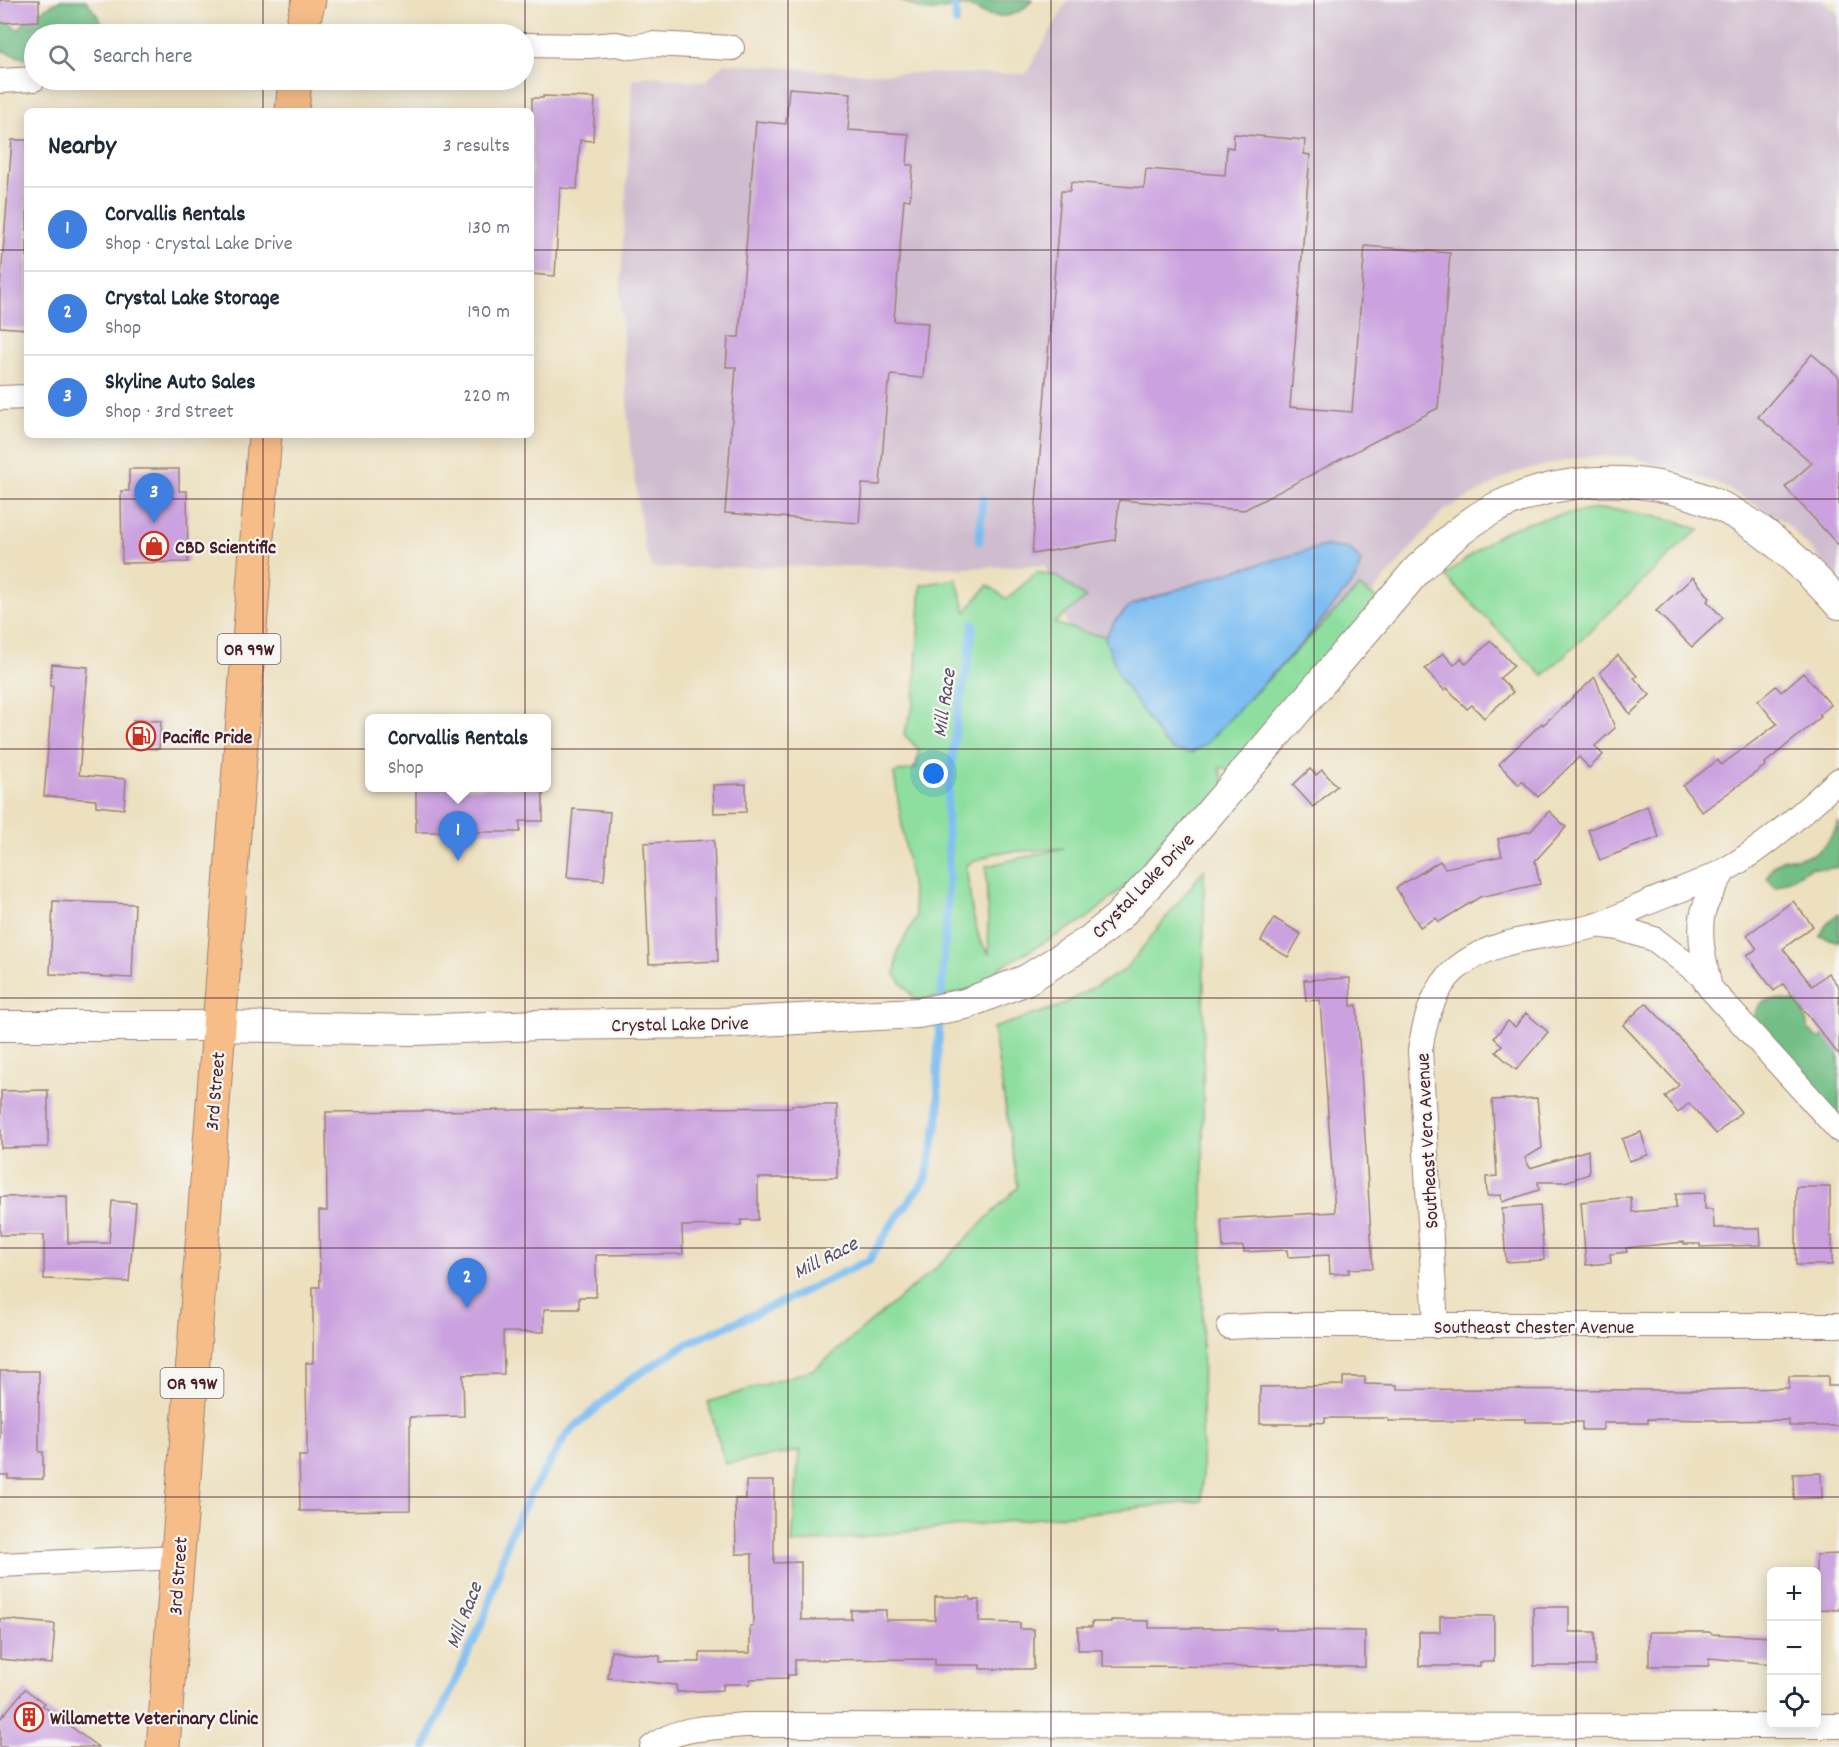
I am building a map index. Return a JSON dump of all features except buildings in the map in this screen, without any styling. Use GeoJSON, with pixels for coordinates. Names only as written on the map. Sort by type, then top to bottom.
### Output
{"type":"FeatureCollection","features":[{"type":"Feature","properties":{"kind":"highway"},"geometry":{"type":"LineString","coordinates":[[294,0],[298,24]]}},
{"type":"Feature","properties":{"kind":"highway"},"geometry":{"type":"LineString","coordinates":[[302,24],[309,0]]}},
{"type":"Feature","properties":{"kind":"highway"},"geometry":{"type":"LineString","coordinates":[[292,108],[294,90]]}},
{"type":"Feature","properties":{"kind":"highway","name":"3rd Street"},"geometry":{"type":"LineString","coordinates":[[163,1747],[264,438]]}},
{"type":"Feature","properties":{"kind":"street"},"geometry":{"type":"LineString","coordinates":[[534,45],[616,44],[631,47],[652,44],[732,48]]}},
{"type":"Feature","properties":{"kind":"street"},"geometry":{"type":"LineString","coordinates":[[0,81],[24,80]]}},
{"type":"Feature","properties":{"kind":"street"},"geometry":{"type":"LineString","coordinates":[[0,398],[24,397]]}},
{"type":"Feature","properties":{"kind":"street","name":"Crystal Lake Drive"},"geometry":{"type":"LineString","coordinates":[[0,1026],[220,1026],[415,1030],[538,1025],[745,1022],[918,1013],[965,1004],[1026,980],[1089,940],[1118,917],[1156,876],[1417,570],[1456,534],[1494,508],[1536,492],[1579,483],[1623,481],[1665,486],[1718,505],[1747,521],[1780,545],[1839,604]]}},
{"type":"Feature","properties":{"kind":"street","name":"Southeast Vera Avenue"},"geometry":{"type":"LineString","coordinates":[[1436,1326],[1420,1050],[1425,1021],[1444,983],[1456,969],[1482,951],[1502,944],[1596,925],[1724,871],[1793,820],[1839,780]]}},
{"type":"Feature","properties":{"kind":"street"},"geometry":{"type":"LineString","coordinates":[[1710,988],[1702,949],[1702,916],[1712,891],[1724,871]]}},
{"type":"Feature","properties":{"kind":"street"},"geometry":{"type":"LineString","coordinates":[[1596,925],[1619,928],[1654,939],[1701,975],[1710,988],[1839,1130]]}},
{"type":"Feature","properties":{"kind":"street","name":"Southeast Chester Avenue"},"geometry":{"type":"LineString","coordinates":[[1229,1327],[1834,1321]]}},
{"type":"Feature","properties":{"kind":"street"},"geometry":{"type":"LineString","coordinates":[[0,1565],[178,1557]]}},
{"type":"Feature","properties":{"kind":"street"},"geometry":{"type":"LineString","coordinates":[[652,1747],[671,1736],[690,1730],[745,1725],[1839,1726]]}},
{"type":"Feature","properties":{"kind":"shaded area"},"geometry":{"type":"Polygon","coordinates":[[[1068,0],[1822,0],[1839,13],[1839,578],[1784,521],[1718,483],[1628,456],[1581,457],[1513,473],[1443,511],[1320,654],[1189,798],[1086,674],[1045,565],[965,568],[847,566],[653,568],[645,550],[630,447],[620,292],[633,79],[651,76],[705,82],[724,63],[856,73],[1026,74],[1068,0]]]}},
{"type":"Feature","properties":{"kind":"green space"},"geometry":{"type":"Polygon","coordinates":[[[61,0],[86,0],[101,24],[24,24],[24,58],[0,50],[0,16],[19,30],[27,18],[61,0]]]}},
{"type":"Feature","properties":{"kind":"green space"},"geometry":{"type":"Polygon","coordinates":[[[901,0],[1032,0],[1016,13],[996,16],[964,6],[927,11],[901,0]]]}},
{"type":"Feature","properties":{"kind":"green space"},"geometry":{"type":"Polygon","coordinates":[[[1598,509],[1620,510],[1674,520],[1700,530],[1687,539],[1543,676],[1445,576],[1494,538],[1518,526],[1544,518],[1598,509]]]}},
{"type":"Feature","properties":{"kind":"green space"},"geometry":{"type":"Polygon","coordinates":[[[1037,572],[1056,576],[1086,598],[1054,623],[1090,634],[1118,638],[1206,743],[1359,587],[1381,601],[1260,767],[1219,768],[1230,798],[1213,821],[1176,820],[1131,881],[1088,918],[1000,967],[983,989],[917,1001],[895,975],[898,950],[916,917],[894,773],[916,768],[919,750],[904,734],[914,704],[921,585],[956,579],[966,612],[988,585],[1007,599],[1037,572]],[[1064,848],[995,853],[966,865],[972,911],[980,941],[989,954],[986,866],[1064,848]]]}},
{"type":"Feature","properties":{"kind":"green space"},"geometry":{"type":"Polygon","coordinates":[[[1839,822],[1839,867],[1826,869],[1812,867],[1775,888],[1767,877],[1772,868],[1783,860],[1815,853],[1826,843],[1839,822]]]}},
{"type":"Feature","properties":{"kind":"green space"},"geometry":{"type":"Polygon","coordinates":[[[1204,870],[1202,1501],[792,1544],[799,1451],[725,1464],[708,1402],[815,1369],[945,1260],[1018,1187],[993,1028],[1058,1007],[1125,970],[1204,870]]]}},
{"type":"Feature","properties":{"kind":"green space"},"geometry":{"type":"Polygon","coordinates":[[[1839,913],[1839,942],[1820,936],[1827,923],[1839,913]]]}},
{"type":"Feature","properties":{"kind":"green space"},"geometry":{"type":"Polygon","coordinates":[[[1839,990],[1839,1127],[1748,1034],[1756,1011],[1760,1005],[1770,1000],[1802,1002],[1808,1029],[1819,1038],[1832,1033],[1839,990]]]}},
{"type":"Feature","properties":{"kind":"water"},"geometry":{"type":"Polygon","coordinates":[[[1325,546],[1350,549],[1361,562],[1356,578],[1307,638],[1206,744],[1191,753],[1173,750],[1162,740],[1120,678],[1105,638],[1114,622],[1131,605],[1233,571],[1325,546]]]}},
{"type":"Feature","properties":{"kind":"waterway","name":"Mill Race"},"geometry":{"type":"LineString","coordinates":[[955,0],[956,22]]}},
{"type":"Feature","properties":{"kind":"waterway","name":"Mill Race"},"geometry":{"type":"LineString","coordinates":[[979,541],[983,498]]}},
{"type":"Feature","properties":{"kind":"waterway","name":"Mill Race"},"geometry":{"type":"LineString","coordinates":[[941,1001],[949,876],[947,807],[957,717],[968,664],[973,624]]}},
{"type":"Feature","properties":{"kind":"waterway","name":"Mill Race"},"geometry":{"type":"LineString","coordinates":[[425,1747],[486,1614],[509,1537],[528,1498],[567,1434],[627,1381],[690,1342],[784,1301],[869,1260],[896,1218],[926,1179],[939,1113],[937,1063],[940,1016]]}},
{"type":"Feature","properties":{"kind":"place","name":"Skyline Auto Sales"},"geometry":{"type":"Point","coordinates":[154,523]}},
{"type":"Feature","properties":{"kind":"place","name":"CBD Scientific"},"geometry":{"type":"Point","coordinates":[154,546]}},
{"type":"Feature","properties":{"kind":"place","name":"Pacific Pride"},"geometry":{"type":"Point","coordinates":[141,736]}},
{"type":"Feature","properties":{"kind":"place","name":"Corvallis Rentals"},"geometry":{"type":"Point","coordinates":[458,861]}},
{"type":"Feature","properties":{"kind":"place","name":"Crystal Lake Storage"},"geometry":{"type":"Point","coordinates":[467,1308]}},
{"type":"Feature","properties":{"kind":"place","name":"Willamette Veterinary Clinic"},"geometry":{"type":"Point","coordinates":[29,1717]}}]}
